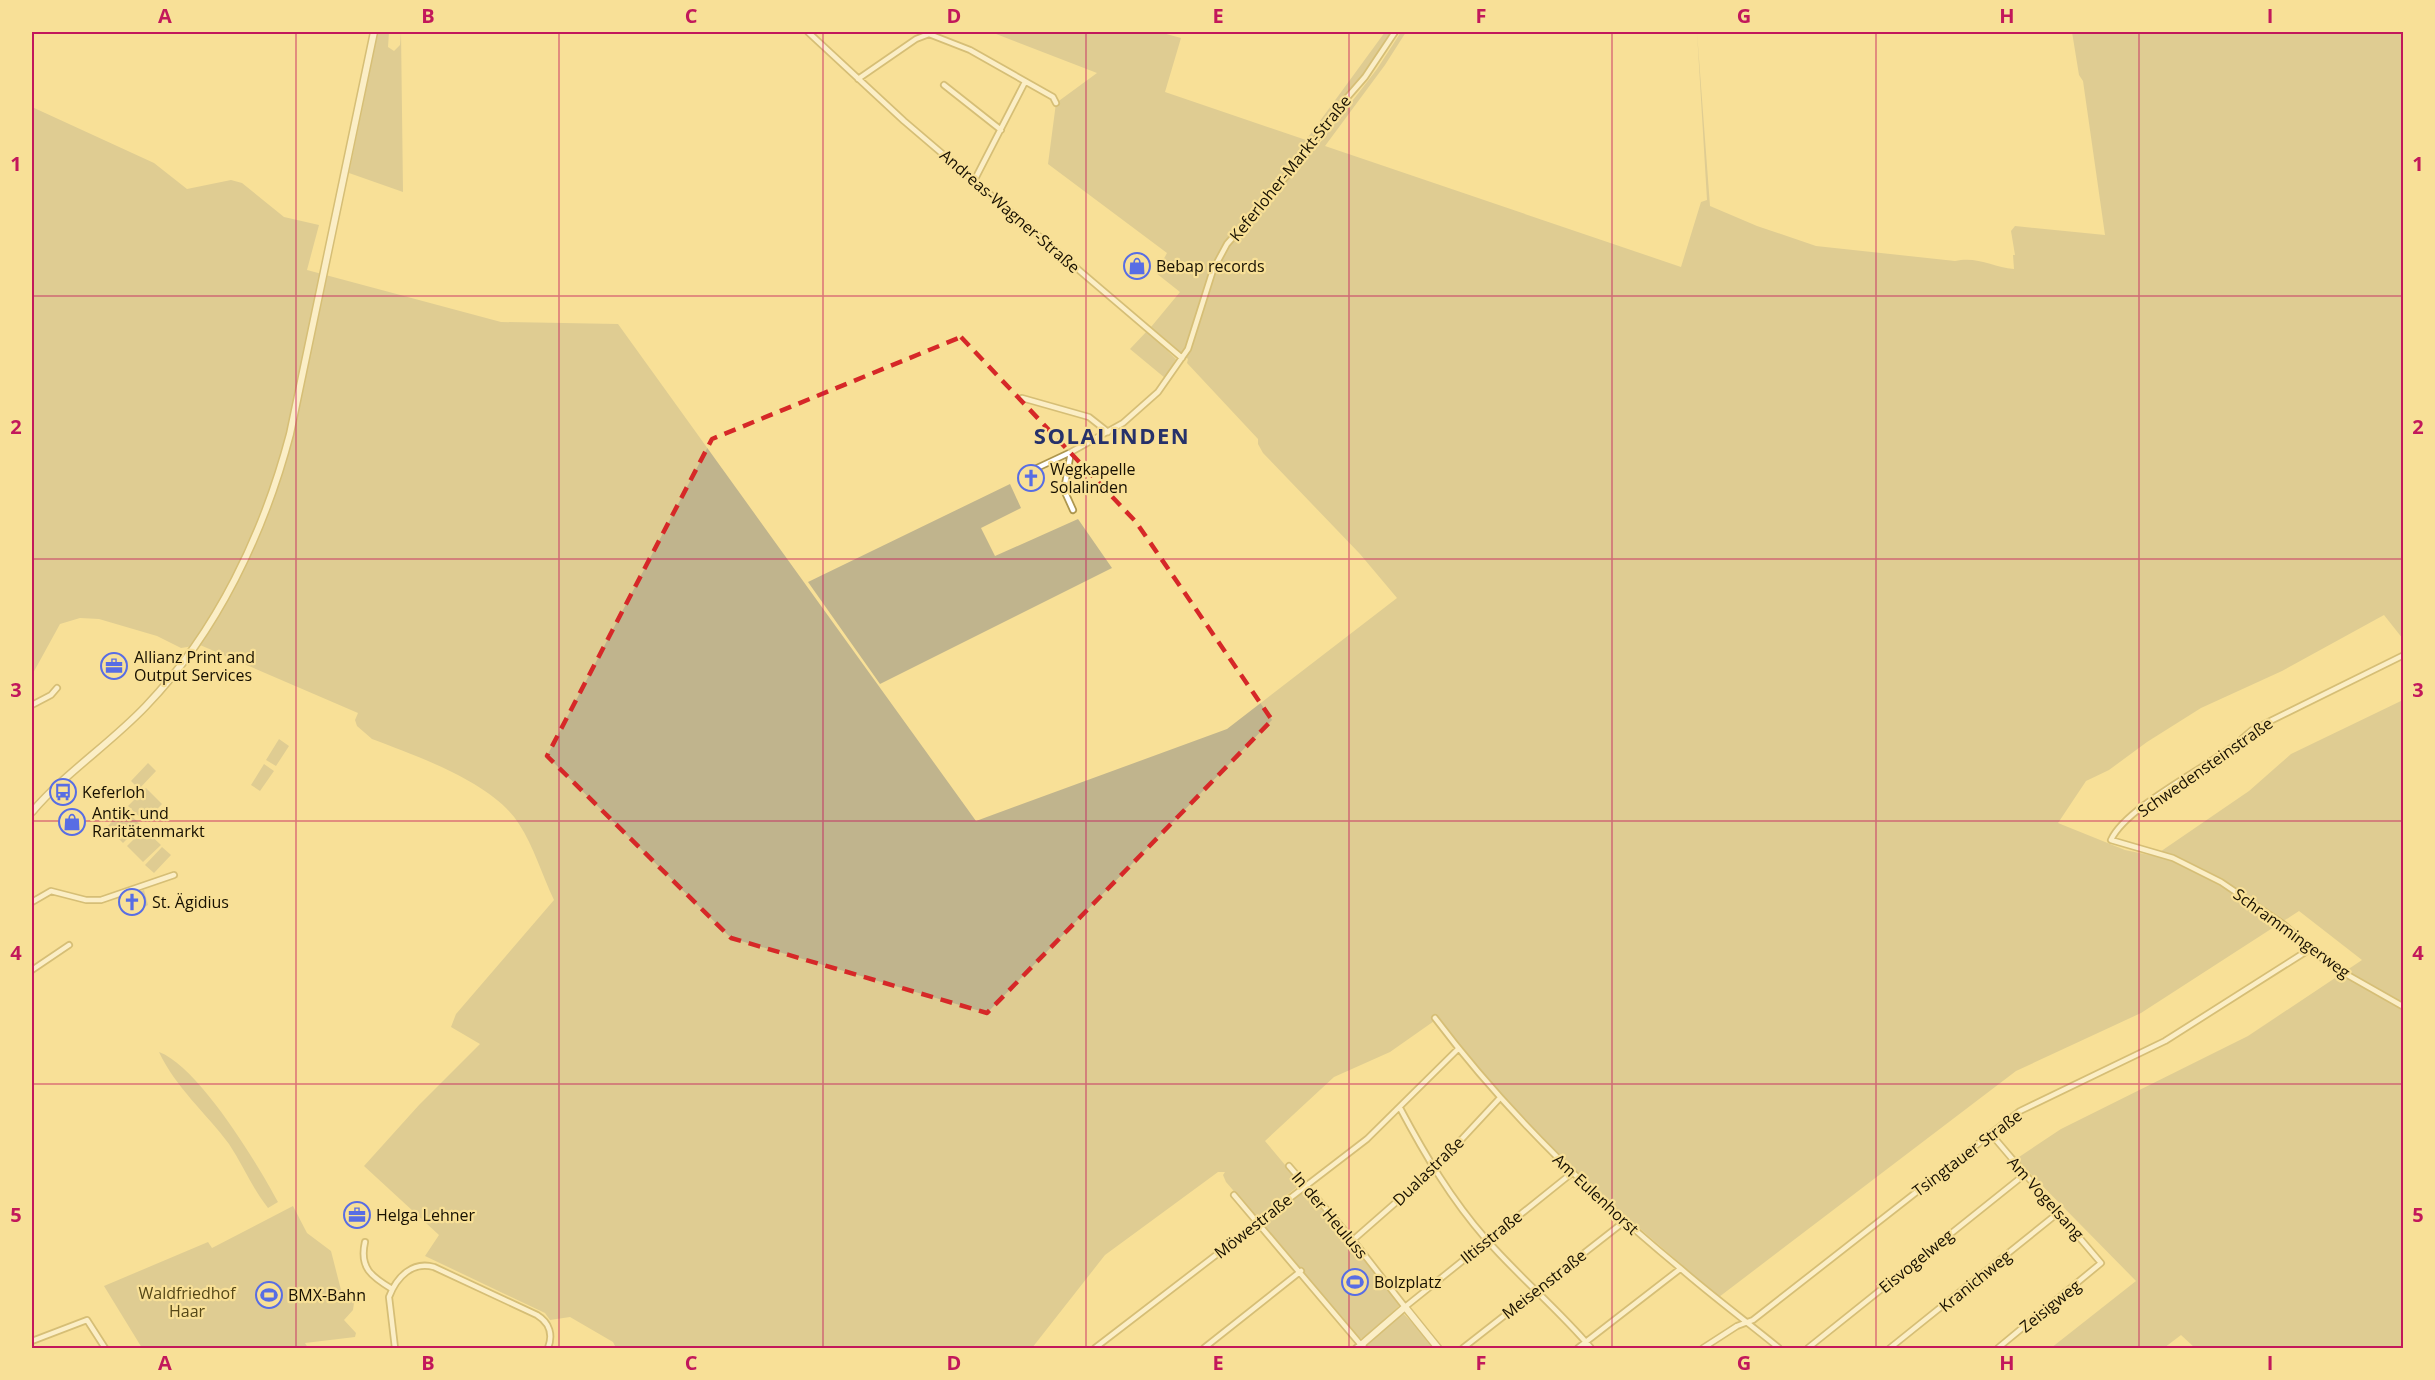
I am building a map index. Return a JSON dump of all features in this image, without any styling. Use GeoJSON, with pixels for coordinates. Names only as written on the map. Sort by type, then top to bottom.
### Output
{"type":"FeatureCollection","features":[{"type":"Feature","properties":{"kind":"main road"},"geometry":{"type":"LineString","coordinates":[[32,812],[116,736],[168,680],[213,618],[254,539],[278,478],[290,434],[374,32]]}},
{"type":"Feature","properties":{"kind":"main road","name":"Iltisstraße"},"geometry":{"type":"LineString","coordinates":[[1360,1347],[1405,1306]]}},
{"type":"Feature","properties":{"kind":"main road","name":"In der Heuluss"},"geometry":{"type":"LineString","coordinates":[[1405,1306],[1438,1348]]}},
{"type":"Feature","properties":{"kind":"street","name":"Andreas-Wagner-Straße"},"geometry":{"type":"LineString","coordinates":[[808,32],[974,181],[1182,358]]}},
{"type":"Feature","properties":{"kind":"street","name":"Keferloher-Markt-Straße"},"geometry":{"type":"LineString","coordinates":[[1022,475],[1108,432],[1146,405],[1171,376],[1197,327],[1213,270],[1223,251],[1305,156],[1338,108],[1365,77],[1395,32]]}},
{"type":"Feature","properties":{"kind":"street"},"geometry":{"type":"LineString","coordinates":[[858,79],[916,39],[929,34],[970,50],[1053,97],[1056,103]]}},
{"type":"Feature","properties":{"kind":"street"},"geometry":{"type":"LineString","coordinates":[[974,181],[1025,82]]}},
{"type":"Feature","properties":{"kind":"street"},"geometry":{"type":"LineString","coordinates":[[944,85],[1001,130]]}},
{"type":"Feature","properties":{"kind":"street"},"geometry":{"type":"LineString","coordinates":[[1022,398],[1089,417],[1108,432]]}},
{"type":"Feature","properties":{"kind":"street"},"geometry":{"type":"LineString","coordinates":[[1071,452],[1064,490],[1073,510]]}},
{"type":"Feature","properties":{"kind":"street","name":"Schwedensteinstraße"},"geometry":{"type":"LineString","coordinates":[[2111,840],[2120,827],[2142,808],[2235,745],[2252,730],[2403,655]]}},
{"type":"Feature","properties":{"kind":"street"},"geometry":{"type":"LineString","coordinates":[[32,705],[51,695],[57,688]]}},
{"type":"Feature","properties":{"kind":"street","name":"Schrammingerweg"},"geometry":{"type":"LineString","coordinates":[[2111,840],[2173,858],[2201,871],[2266,911],[2330,965],[2403,1006]]}},
{"type":"Feature","properties":{"kind":"street"},"geometry":{"type":"LineString","coordinates":[[32,902],[51,891],[86,900],[101,900],[174,875]]}},
{"type":"Feature","properties":{"kind":"street"},"geometry":{"type":"LineString","coordinates":[[32,970],[69,945]]}},
{"type":"Feature","properties":{"kind":"street","name":"Tsingtauer Straße"},"geometry":{"type":"LineString","coordinates":[[1703,1348],[1737,1326],[1748,1322],[2020,1112],[2165,1041],[2310,949]]}},
{"type":"Feature","properties":{"kind":"street","name":"Am Eulenhorst"},"geometry":{"type":"LineString","coordinates":[[1435,1018],[1499,1099],[1572,1173],[1680,1269],[1779,1348]]}},
{"type":"Feature","properties":{"kind":"street","name":"Möwestraße"},"geometry":{"type":"LineString","coordinates":[[1095,1348],[1367,1138],[1400,1108],[1458,1048]]}},
{"type":"Feature","properties":{"kind":"street","name":"Dualastraße"},"geometry":{"type":"LineString","coordinates":[[1353,1240],[1434,1169],[1499,1099]]}},
{"type":"Feature","properties":{"kind":"street"},"geometry":{"type":"LineString","coordinates":[[1400,1108],[1434,1169],[1487,1240],[1591,1348]]}},
{"type":"Feature","properties":{"kind":"street","name":"Am Vogelsang"},"geometry":{"type":"LineString","coordinates":[[1991,1134],[2101,1263]]}},
{"type":"Feature","properties":{"kind":"street","name":"In der Heuluss"},"geometry":{"type":"LineString","coordinates":[[1289,1166],[1353,1240],[1405,1306]]}},
{"type":"Feature","properties":{"kind":"street","name":"Iltisstraße"},"geometry":{"type":"LineString","coordinates":[[1405,1306],[1572,1173]]}},
{"type":"Feature","properties":{"kind":"street","name":"Eisvogelweg"},"geometry":{"type":"LineString","coordinates":[[1808,1348],[2024,1175]]}},
{"type":"Feature","properties":{"kind":"street"},"geometry":{"type":"LineString","coordinates":[[1234,1195],[1301,1271],[1360,1347]]}},
{"type":"Feature","properties":{"kind":"street","name":"Kranichweg"},"geometry":{"type":"LineString","coordinates":[[1890,1348],[2058,1213]]}},
{"type":"Feature","properties":{"kind":"street","name":"Meisenstraße"},"geometry":{"type":"LineString","coordinates":[[1463,1348],[1625,1221]]}},
{"type":"Feature","properties":{"kind":"street"},"geometry":{"type":"LineString","coordinates":[[365,1242],[362,1260],[365,1268],[393,1289]]}},
{"type":"Feature","properties":{"kind":"street","name":"Zeisigweg"},"geometry":{"type":"LineString","coordinates":[[1998,1348],[2101,1263]]}},
{"type":"Feature","properties":{"kind":"street"},"geometry":{"type":"LineString","coordinates":[[395,1348],[389,1303],[393,1289],[412,1268],[420,1264],[434,1267],[543,1319],[551,1337],[548,1348]]}},
{"type":"Feature","properties":{"kind":"street"},"geometry":{"type":"LineString","coordinates":[[1578,1348],[1680,1269]]}},
{"type":"Feature","properties":{"kind":"street"},"geometry":{"type":"LineString","coordinates":[[1204,1348],[1301,1271]]}},
{"type":"Feature","properties":{"kind":"street"},"geometry":{"type":"LineString","coordinates":[[32,1341],[87,1320],[105,1348]]}},
{"type":"Feature","properties":{"kind":"highlighted area"},"geometry":{"type":"Polygon","coordinates":[[[961,337],[1136,522],[1272,720],[987,1013],[731,938],[547,756],[712,439],[961,337]]]}},
{"type":"Feature","properties":{"kind":"green space"},"geometry":{"type":"Polygon","coordinates":[[[378,32],[389,32],[388,47],[394,51],[400,45],[401,32],[403,192],[349,173],[378,32]]]}},
{"type":"Feature","properties":{"kind":"green space"},"geometry":{"type":"Polygon","coordinates":[[[991,32],[1159,32],[1181,38],[1165,92],[1306,140],[1385,32],[1391,32],[1363,75],[1310,140],[1319,144],[1377,69],[1401,32],[1406,32],[1385,65],[1325,146],[1681,267],[1701,202],[1707,200],[1697,32],[1710,206],[1757,226],[1816,246],[1955,261],[1971,260],[2014,269],[2013,255],[2015,255],[2011,231],[2015,226],[2105,235],[2083,81],[2079,75],[2072,32],[2403,32],[2403,639],[2384,615],[2282,671],[2201,708],[2147,742],[2109,770],[2086,781],[2058,823],[2125,850],[2154,856],[2249,791],[2291,754],[2403,700],[2403,1348],[2195,1348],[2181,1335],[2164,1348],[2051,1348],[2136,1281],[2016,1159],[2061,1129],[2248,1036],[2362,960],[2299,911],[2141,1013],[2016,1071],[1719,1297],[1571,1169],[1495,1090],[1437,1019],[1390,1052],[1334,1077],[1265,1141],[1301,1184],[1257,1218],[1226,1182],[1223,1175],[1225,1172],[1218,1172],[1105,1255],[1032,1348],[616,1348],[613,1342],[570,1317],[550,1320],[545,1313],[425,1256],[439,1235],[364,1166],[419,1105],[480,1044],[451,1027],[456,1014],[554,900],[529,842],[507,809],[491,795],[452,772],[372,739],[357,726],[355,720],[358,713],[200,645],[181,648],[157,636],[99,619],[80,618],[60,624],[32,675],[32,107],[154,163],[187,189],[231,180],[242,183],[284,217],[319,225],[307,270],[501,322],[618,324],[976,821],[1227,729],[1397,598],[1360,554],[1263,453],[1258,439],[1187,363],[1188,359],[1151,327],[1180,292],[1156,273],[1167,253],[1048,164],[1056,103],[1097,73],[991,32]]]}},
{"type":"Feature","properties":{"kind":"green space"},"geometry":{"type":"Polygon","coordinates":[[[1147,331],[1176,359],[1165,378],[1130,349],[1147,331]]]}},
{"type":"Feature","properties":{"kind":"green space"},"geometry":{"type":"Polygon","coordinates":[[[1010,484],[1021,508],[981,528],[995,556],[1078,519],[1112,568],[880,684],[808,582],[1010,484]]]}},
{"type":"Feature","properties":{"kind":"green space"},"geometry":{"type":"Polygon","coordinates":[[[279,739],[289,746],[276,766],[266,760],[279,739]]]}},
{"type":"Feature","properties":{"kind":"green space"},"geometry":{"type":"Polygon","coordinates":[[[148,763],[156,771],[139,789],[131,781],[148,763]]]}},
{"type":"Feature","properties":{"kind":"green space"},"geometry":{"type":"Polygon","coordinates":[[[264,764],[274,771],[260,791],[251,785],[264,764]]]}},
{"type":"Feature","properties":{"kind":"green space"},"geometry":{"type":"Polygon","coordinates":[[[146,788],[162,804],[145,822],[128,806],[146,788]]]}},
{"type":"Feature","properties":{"kind":"green space"},"geometry":{"type":"Polygon","coordinates":[[[124,809],[141,825],[123,843],[107,827],[124,809]]]}},
{"type":"Feature","properties":{"kind":"green space"},"geometry":{"type":"Polygon","coordinates":[[[144,829],[161,845],[143,862],[127,846],[144,829]]]}},
{"type":"Feature","properties":{"kind":"green space"},"geometry":{"type":"Polygon","coordinates":[[[162,847],[171,855],[154,873],[145,865],[162,847]]]}},
{"type":"Feature","properties":{"kind":"green space"},"geometry":{"type":"Polygon","coordinates":[[[144,890],[148,905],[137,911],[122,911],[118,899],[144,890]]]}},
{"type":"Feature","properties":{"kind":"green space"},"geometry":{"type":"Polygon","coordinates":[[[159,1052],[175,1061],[209,1096],[242,1141],[278,1202],[268,1208],[229,1144],[183,1089],[159,1052]]]}},
{"type":"Feature","properties":{"kind":"green space"},"geometry":{"type":"Polygon","coordinates":[[[1304,1190],[1308,1191],[1400,1305],[1363,1339],[1357,1337],[1264,1226],[1264,1222],[1304,1190]]]}},
{"type":"Feature","properties":{"kind":"green space","name":"Waldfriedhof Haar"},"geometry":{"type":"Polygon","coordinates":[[[293,1206],[307,1233],[331,1251],[341,1290],[354,1303],[353,1310],[344,1320],[356,1333],[355,1337],[305,1343],[308,1348],[142,1348],[104,1286],[208,1242],[212,1248],[293,1206]]]}},
{"type":"Feature","properties":{"kind":"green space"},"geometry":{"type":"Polygon","coordinates":[[[1403,1313],[1436,1348],[1368,1348],[1367,1343],[1403,1313]]]}},
{"type":"Feature","properties":{"kind":"place","name":"Bebap records"},"geometry":{"type":"Point","coordinates":[1137,266]}},
{"type":"Feature","properties":{"kind":"place","name":"Wegkapelle Solalinden"},"geometry":{"type":"Point","coordinates":[1031,478]}},
{"type":"Feature","properties":{"kind":"place","name":"Allianz Print and Output Services"},"geometry":{"type":"Point","coordinates":[114,666]}},
{"type":"Feature","properties":{"kind":"place","name":"Keferloh"},"geometry":{"type":"Point","coordinates":[63,792]}},
{"type":"Feature","properties":{"kind":"place","name":"Antik- und Raritätenmarkt"},"geometry":{"type":"Point","coordinates":[72,822]}},
{"type":"Feature","properties":{"kind":"place","name":"St. Ägidius"},"geometry":{"type":"Point","coordinates":[132,902]}},
{"type":"Feature","properties":{"kind":"place","name":"Helga Lehner"},"geometry":{"type":"Point","coordinates":[357,1215]}},
{"type":"Feature","properties":{"kind":"place","name":"Bolzplatz"},"geometry":{"type":"Point","coordinates":[1355,1282]}},
{"type":"Feature","properties":{"kind":"place","name":"BMX-Bahn"},"geometry":{"type":"Point","coordinates":[269,1295]}},
{"type":"Feature","properties":{"kind":"district","name":"SOLALINDEN"},"geometry":{"type":"Point","coordinates":[1112,435]}}]}
